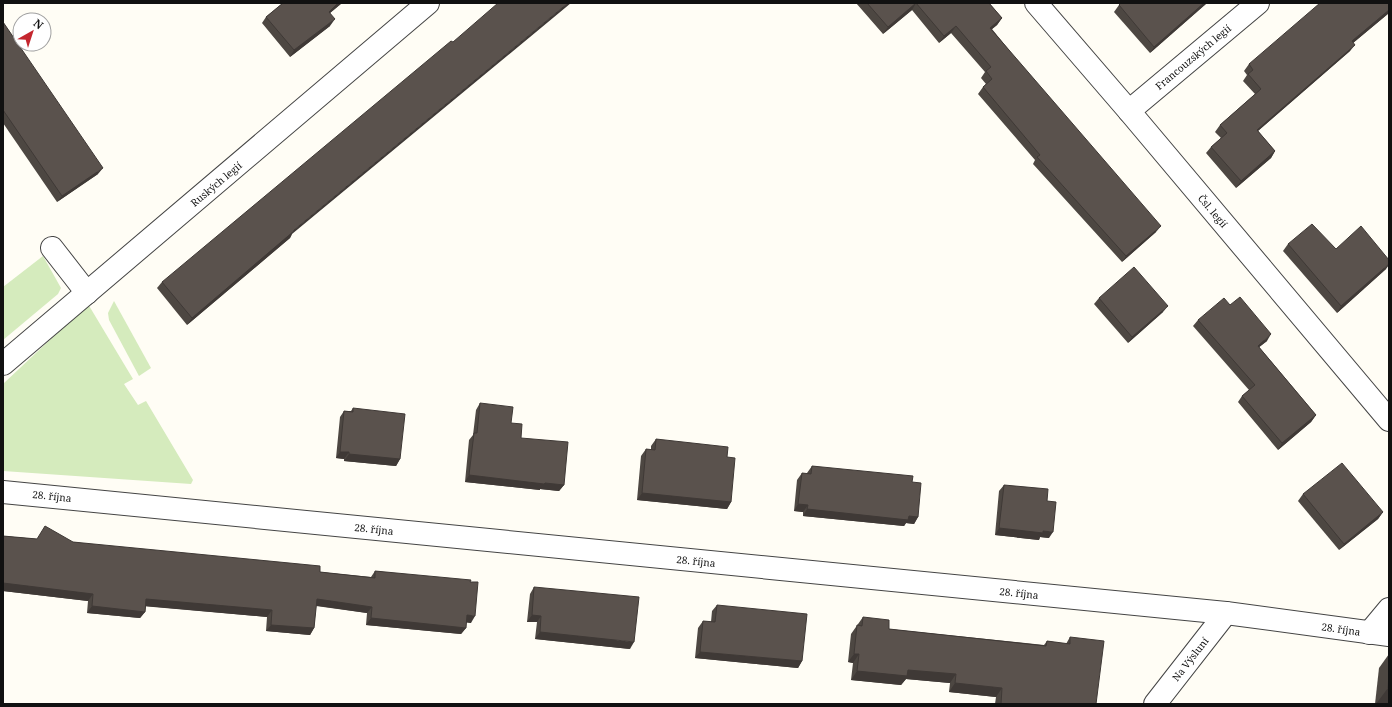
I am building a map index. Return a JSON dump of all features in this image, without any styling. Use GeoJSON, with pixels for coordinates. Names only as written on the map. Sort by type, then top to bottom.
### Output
{"type":"FeatureCollection","features":[{"type":"Feature","properties":{"kind":"street","name":"Ruských legií"},"geometry":{"type":"LineString","coordinates":[[3,364],[428,3]]}},
{"type":"Feature","properties":{"kind":"street","name":"Čsl. legií"},"geometry":{"type":"LineString","coordinates":[[1036,3],[1129,111],[1389,420]]}},
{"type":"Feature","properties":{"kind":"street","name":"Francouzských legií"},"geometry":{"type":"LineString","coordinates":[[1129,111],[1258,3]]}},
{"type":"Feature","properties":{"kind":"street"},"geometry":{"type":"LineString","coordinates":[[52,248],[87,293]]}},
{"type":"Feature","properties":{"kind":"street","name":"28. října"},"geometry":{"type":"LineString","coordinates":[[3,492],[1226,613],[1379,634]]}},
{"type":"Feature","properties":{"kind":"street"},"geometry":{"type":"LineString","coordinates":[[1379,634],[1389,609]]}},
{"type":"Feature","properties":{"kind":"street","name":"Na Výsluní"},"geometry":{"type":"LineString","coordinates":[[1155,704],[1226,613]]}},
{"type":"Feature","properties":{"kind":"green space"},"geometry":{"type":"Polygon","coordinates":[[[43,256],[61,288],[58,294],[3,340],[3,287],[43,256]]]}},
{"type":"Feature","properties":{"kind":"green space"},"geometry":{"type":"Polygon","coordinates":[[[114,301],[151,368],[139,376],[109,320],[108,313],[114,301]]]}},
{"type":"Feature","properties":{"kind":"green space"},"geometry":{"type":"Polygon","coordinates":[[[88,304],[133,379],[124,384],[138,405],[146,401],[193,480],[191,484],[3,471],[3,384],[88,304]]]}},
{"type":"Feature","properties":{"kind":"building"},"geometry":{"type":"Polygon","coordinates":[[[283,3],[338,3],[329,12],[335,19],[294,50],[266,17],[283,3]]]}},
{"type":"Feature","properties":{"kind":"building"},"geometry":{"type":"Polygon","coordinates":[[[498,3],[568,3],[294,230],[192,318],[162,282],[451,41],[453,42],[498,3]]]}},
{"type":"Feature","properties":{"kind":"building"},"geometry":{"type":"Polygon","coordinates":[[[867,3],[916,3],[888,27],[867,3]]]}},
{"type":"Feature","properties":{"kind":"building"},"geometry":{"type":"Polygon","coordinates":[[[916,3],[989,3],[1002,18],[990,28],[1161,226],[1126,256],[1037,157],[1040,155],[983,87],[992,79],[986,71],[991,67],[956,26],[944,36],[916,3]]]}},
{"type":"Feature","properties":{"kind":"building"},"geometry":{"type":"Polygon","coordinates":[[[1121,3],[1204,3],[1154,47],[1119,5],[1121,3]]]}},
{"type":"Feature","properties":{"kind":"building"},"geometry":{"type":"Polygon","coordinates":[[[1320,3],[1389,3],[1389,10],[1352,41],[1355,45],[1257,130],[1275,151],[1241,181],[1211,147],[1227,133],[1220,125],[1261,89],[1248,74],[1253,70],[1249,64],[1320,3]]]}},
{"type":"Feature","properties":{"kind":"building"},"geometry":{"type":"Polygon","coordinates":[[[3,22],[12,35],[12,52],[24,52],[103,168],[62,196],[3,110],[3,22]]]}},
{"type":"Feature","properties":{"kind":"building"},"geometry":{"type":"Polygon","coordinates":[[[1312,224],[1336,249],[1361,226],[1389,260],[1389,264],[1341,306],[1288,244],[1312,224]]]}},
{"type":"Feature","properties":{"kind":"building"},"geometry":{"type":"Polygon","coordinates":[[[1134,267],[1168,306],[1132,337],[1099,298],[1134,267]]]}},
{"type":"Feature","properties":{"kind":"building"},"geometry":{"type":"Polygon","coordinates":[[[1240,297],[1271,334],[1258,346],[1316,415],[1282,443],[1242,396],[1255,385],[1198,320],[1224,298],[1230,305],[1240,297]]]}},
{"type":"Feature","properties":{"kind":"building"},"geometry":{"type":"Polygon","coordinates":[[[480,403],[513,407],[511,423],[522,424],[521,438],[568,442],[564,485],[469,475],[474,433],[477,433],[480,403]]]}},
{"type":"Feature","properties":{"kind":"building"},"geometry":{"type":"Polygon","coordinates":[[[353,408],[405,414],[400,459],[340,452],[344,411],[353,412],[353,408]]]}},
{"type":"Feature","properties":{"kind":"building"},"geometry":{"type":"Polygon","coordinates":[[[656,439],[728,447],[727,457],[735,458],[731,502],[642,493],[646,449],[655,450],[656,439]]]}},
{"type":"Feature","properties":{"kind":"building"},"geometry":{"type":"Polygon","coordinates":[[[1342,463],[1383,512],[1344,544],[1303,494],[1342,463]]]}},
{"type":"Feature","properties":{"kind":"building"},"geometry":{"type":"Polygon","coordinates":[[[812,466],[913,476],[912,482],[921,483],[918,517],[909,516],[908,520],[807,509],[808,505],[798,504],[802,473],[811,474],[812,466]]]}},
{"type":"Feature","properties":{"kind":"building"},"geometry":{"type":"Polygon","coordinates":[[[1004,485],[1048,489],[1047,501],[1056,502],[1053,532],[1043,531],[1043,533],[999,528],[1004,485]]]}},
{"type":"Feature","properties":{"kind":"building"},"geometry":{"type":"Polygon","coordinates":[[[45,526],[73,542],[320,566],[320,572],[375,578],[375,571],[471,580],[470,582],[478,582],[475,616],[467,615],[466,628],[371,618],[372,607],[317,599],[314,628],[271,625],[272,610],[146,599],[145,612],[92,606],[93,594],[3,583],[3,536],[37,539],[45,526]]]}},
{"type":"Feature","properties":{"kind":"building"},"geometry":{"type":"Polygon","coordinates":[[[534,587],[639,597],[634,642],[540,632],[541,616],[532,615],[534,587]]]}},
{"type":"Feature","properties":{"kind":"building"},"geometry":{"type":"Polygon","coordinates":[[[717,605],[807,614],[802,661],[700,652],[703,621],[715,622],[717,605]]]}},
{"type":"Feature","properties":{"kind":"building"},"geometry":{"type":"Polygon","coordinates":[[[863,617],[889,620],[889,629],[1046,646],[1047,641],[1070,644],[1070,637],[1104,641],[1096,704],[1001,704],[1002,688],[955,683],[956,674],[908,670],[907,676],[857,671],[859,654],[854,654],[857,625],[862,626],[863,617]]]}}]}
